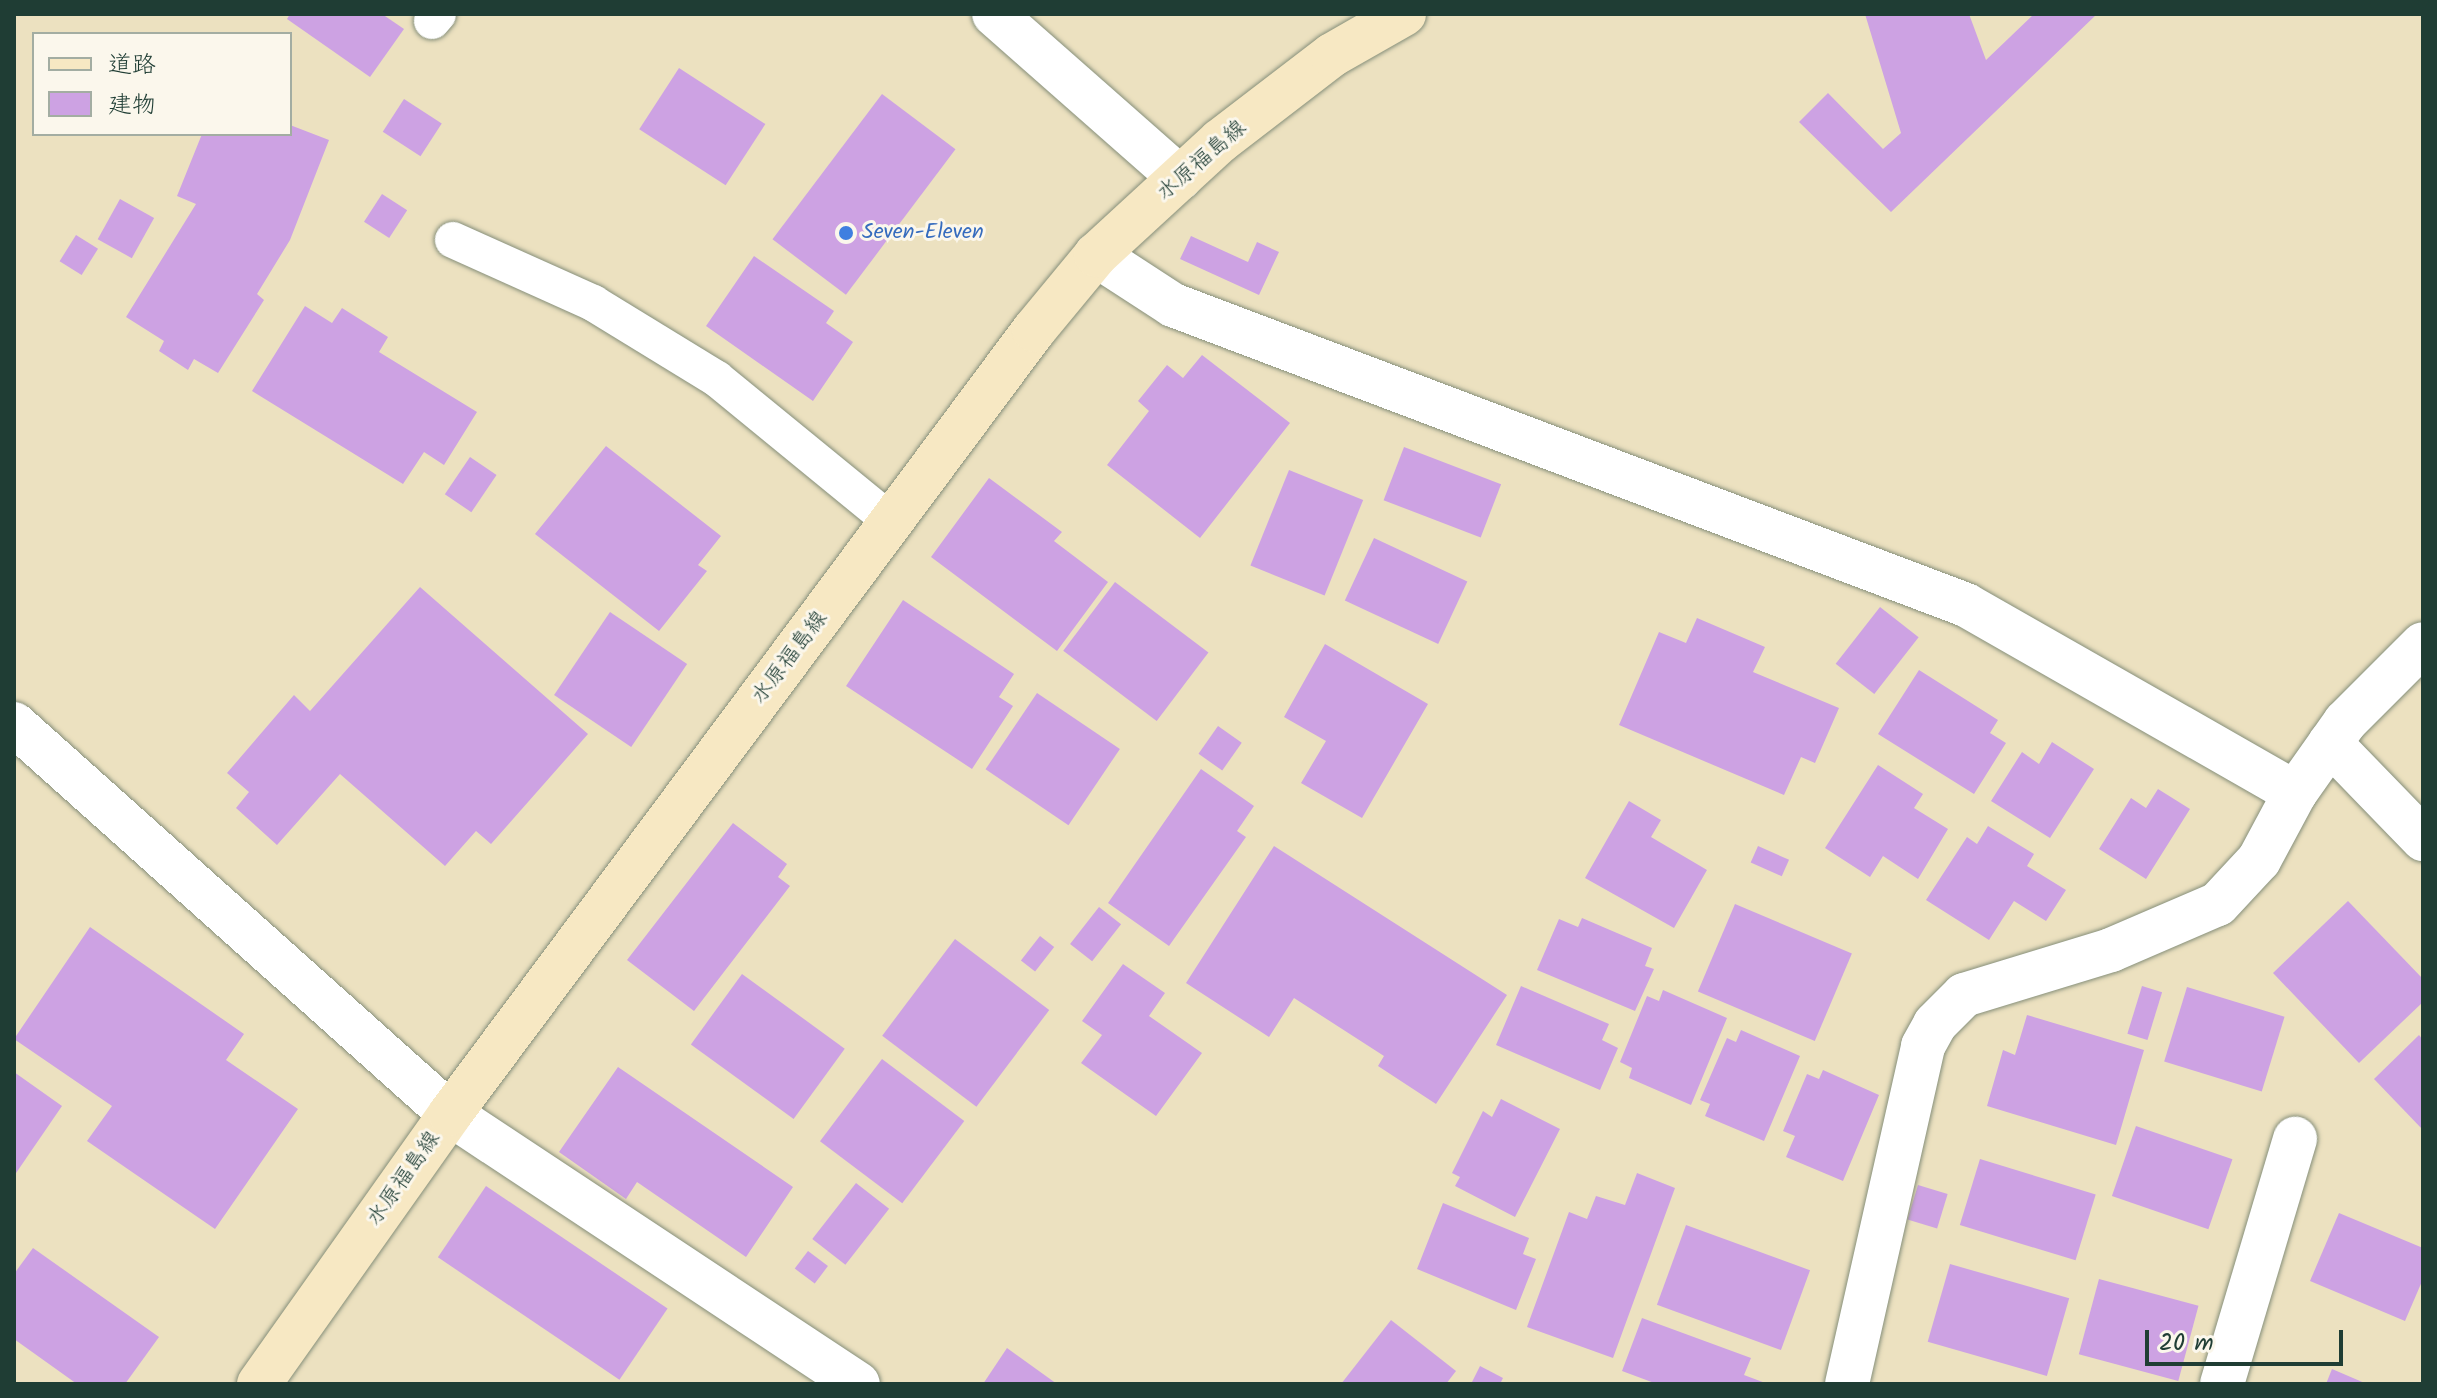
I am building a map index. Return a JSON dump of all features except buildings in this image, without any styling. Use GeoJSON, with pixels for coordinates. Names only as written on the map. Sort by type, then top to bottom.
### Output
{"type":"FeatureCollection","features":[{"type":"Feature","properties":{"kind":"main road","name":"水原福島線"},"geometry":{"type":"LineString","coordinates":[[259,1384],[450,1114],[892,522],[1096,255],[1180,178],[1332,55],[1404,14]]}},
{"type":"Feature","properties":{"kind":"street"},"geometry":{"type":"LineString","coordinates":[[994,14],[1180,178]]}},
{"type":"Feature","properties":{"kind":"street"},"geometry":{"type":"LineString","coordinates":[[1096,255],[1173,305],[1966,605],[2295,793]]}},
{"type":"Feature","properties":{"kind":"street"},"geometry":{"type":"LineString","coordinates":[[1847,1384],[1923,1046],[1935,1024],[1964,995],[2111,950],[2218,904],[2259,860],[2295,793],[2330,743],[2423,644]]}},
{"type":"Feature","properties":{"kind":"street"},"geometry":{"type":"LineString","coordinates":[[14,724],[450,1114],[858,1384]]}},
{"type":"Feature","properties":{"kind":"street"},"geometry":{"type":"LineString","coordinates":[[2330,743],[2423,839]]}},
{"type":"Feature","properties":{"kind":"street"},"geometry":{"type":"LineString","coordinates":[[2222,1384],[2295,1139]]}},
{"type":"Feature","properties":{"kind":"lane"},"geometry":{"type":"LineString","coordinates":[[453,240],[593,303],[717,379],[892,522]]}},
{"type":"Feature","properties":{"kind":"place","name":"Seven-Eleven"},"geometry":{"type":"Point","coordinates":[846,233]}}]}
